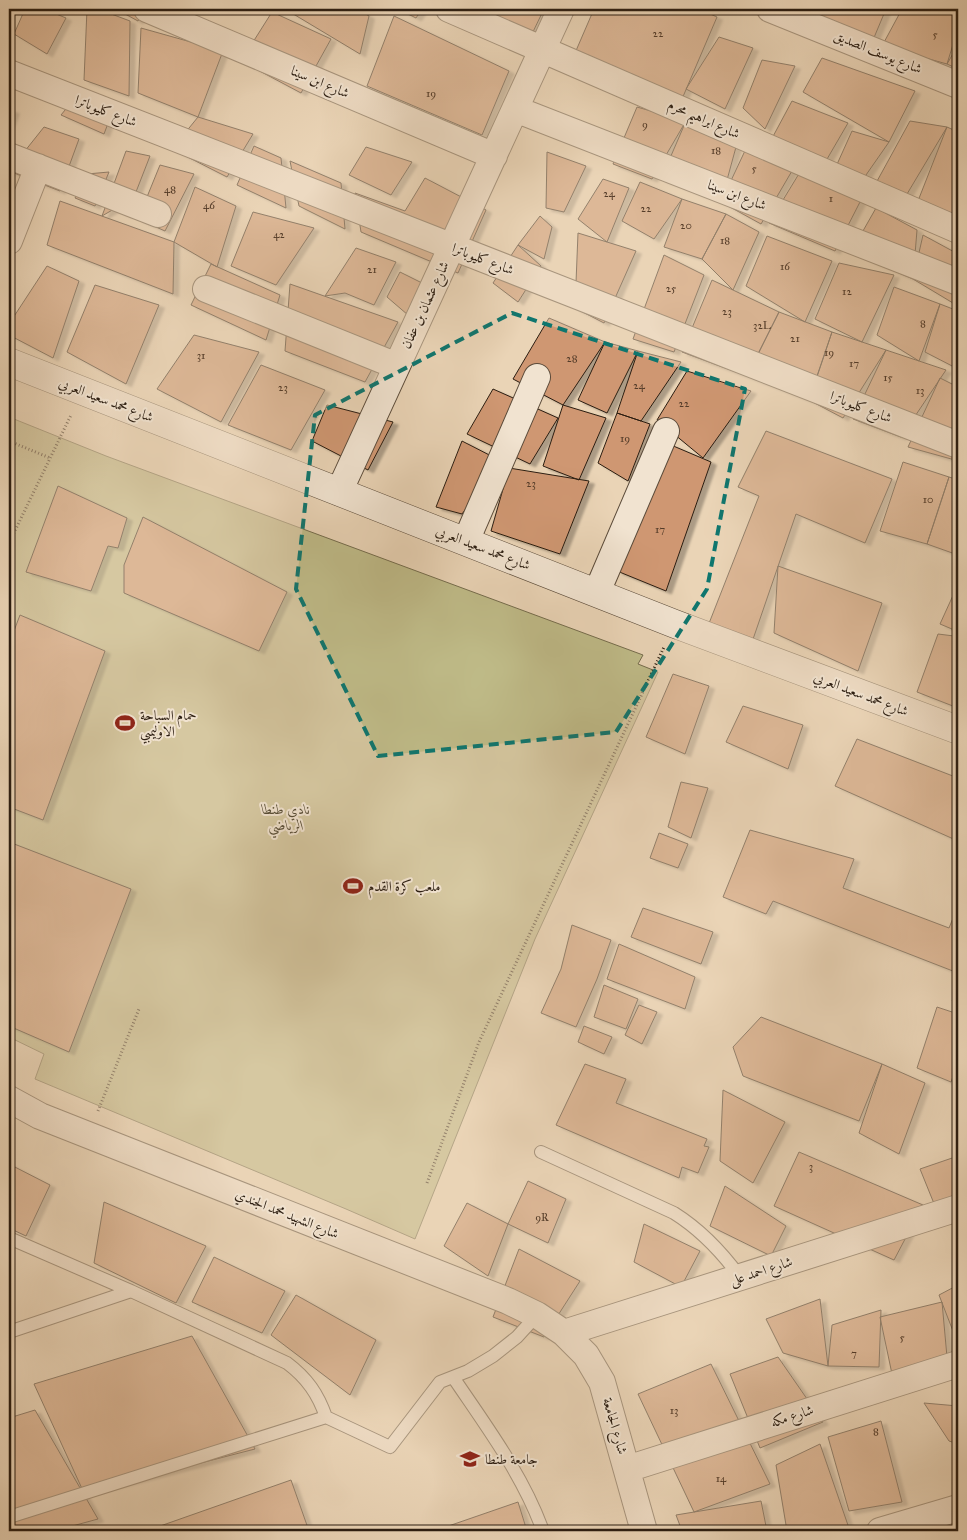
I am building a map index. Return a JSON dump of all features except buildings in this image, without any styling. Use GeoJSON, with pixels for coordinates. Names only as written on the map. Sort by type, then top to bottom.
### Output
{"type":"FeatureCollection","features":[{"type":"Feature","properties":{"kind":"street","name":"شارع ابن سينا"},"geometry":{"type":"LineString","coordinates":[[147,9],[494,156]]}},
{"type":"Feature","properties":{"kind":"street","name":"شارع ابراهيم محرم"},"geometry":{"type":"LineString","coordinates":[[449,9],[958,230]]}},
{"type":"Feature","properties":{"kind":"street","name":"شارع عثمان بن عفان"},"geometry":{"type":"LineString","coordinates":[[339,492],[561,9]]}},
{"type":"Feature","properties":{"kind":"street","name":"شارع يوسف الصديق"},"geometry":{"type":"LineString","coordinates":[[770,9],[958,85]]}},
{"type":"Feature","properties":{"kind":"street","name":"شارع كليوباترا"},"geometry":{"type":"LineString","coordinates":[[9,73],[958,445]]}},
{"type":"Feature","properties":{"kind":"street","name":"شارع ابن سينا"},"geometry":{"type":"LineString","coordinates":[[515,109],[958,282]]}},
{"type":"Feature","properties":{"kind":"street"},"geometry":{"type":"LineString","coordinates":[[9,156],[158,214]]}},
{"type":"Feature","properties":{"kind":"street"},"geometry":{"type":"LineString","coordinates":[[9,241],[38,167]]}},
{"type":"Feature","properties":{"kind":"street"},"geometry":{"type":"LineString","coordinates":[[206,289],[396,366]]}},
{"type":"Feature","properties":{"kind":"street","name":"شارع محمد سعيد العربي"},"geometry":{"type":"LineString","coordinates":[[9,362],[675,624],[958,730]]}},
{"type":"Feature","properties":{"kind":"street"},"geometry":{"type":"LineString","coordinates":[[466,541],[537,376]]}},
{"type":"Feature","properties":{"kind":"street"},"geometry":{"type":"LineString","coordinates":[[597,592],[666,431]]}},
{"type":"Feature","properties":{"kind":"street","name":"شارع الشهيد محمد الجندي"},"geometry":{"type":"LineString","coordinates":[[9,1099],[40,1116],[508,1301],[536,1315],[564,1333]]}},
{"type":"Feature","properties":{"kind":"street","name":"شارع احمد على"},"geometry":{"type":"LineString","coordinates":[[564,1333],[958,1208]]}},
{"type":"Feature","properties":{"kind":"street","name":"شارع الجامعة"},"geometry":{"type":"LineString","coordinates":[[564,1333],[586,1355],[602,1382],[644,1531]]}},
{"type":"Feature","properties":{"kind":"street","name":"شارع مكه"},"geometry":{"type":"LineString","coordinates":[[627,1469],[958,1364]]}},
{"type":"Feature","properties":{"kind":"street"},"geometry":{"type":"LineString","coordinates":[[880,1531],[958,1508]]}},
{"type":"Feature","properties":{"kind":"lane"},"geometry":{"type":"LineString","coordinates":[[541,1152],[674,1213],[692,1224],[725,1256],[740,1277]]}},
{"type":"Feature","properties":{"kind":"lane"},"geometry":{"type":"LineString","coordinates":[[9,1238],[131,1291],[287,1363],[301,1373],[312,1386],[326,1417]]}},
{"type":"Feature","properties":{"kind":"lane"},"geometry":{"type":"LineString","coordinates":[[9,1332],[131,1291]]}},
{"type":"Feature","properties":{"kind":"lane"},"geometry":{"type":"LineString","coordinates":[[9,1516],[326,1417],[390,1446],[440,1382],[468,1371],[494,1356],[517,1338],[536,1315]]}},
{"type":"Feature","properties":{"kind":"lane"},"geometry":{"type":"LineString","coordinates":[[453,1376],[512,1467],[528,1495],[543,1531]]}},
{"type":"Feature","properties":{"kind":"path"},"geometry":{"type":"LineString","coordinates":[[9,543],[83,391]]}},
{"type":"Feature","properties":{"kind":"path"},"geometry":{"type":"LineString","coordinates":[[9,441],[50,458]]}},
{"type":"Feature","properties":{"kind":"path"},"geometry":{"type":"LineString","coordinates":[[427,1183],[479,1042],[675,624]]}},
{"type":"Feature","properties":{"kind":"path"},"geometry":{"type":"LineString","coordinates":[[88,1135],[139,1009]]}},
{"type":"Feature","properties":{"kind":"highlighted area"},"geometry":{"type":"Polygon","coordinates":[[[512,313],[745,389],[707,589],[616,732],[378,756],[296,589],[315,415],[512,313]]]}},
{"type":"Feature","properties":{"kind":"green space","name":"نادي طنطا الرياضي"},"geometry":{"type":"Polygon","coordinates":[[[9,417],[106,456],[643,655],[638,664],[658,672],[535,939],[415,1239],[35,1079],[44,1054],[9,1037],[9,417]]]}},
{"type":"Feature","properties":{"kind":"place","name":"حمام السباحة الاوليمبي"},"geometry":{"type":"Point","coordinates":[125,723]}},
{"type":"Feature","properties":{"kind":"place","name":"ملعب كرة القدم"},"geometry":{"type":"Point","coordinates":[353,886]}},
{"type":"Feature","properties":{"kind":"place","name":"جامعة طنطا"},"geometry":{"type":"Point","coordinates":[470,1459]}}]}
